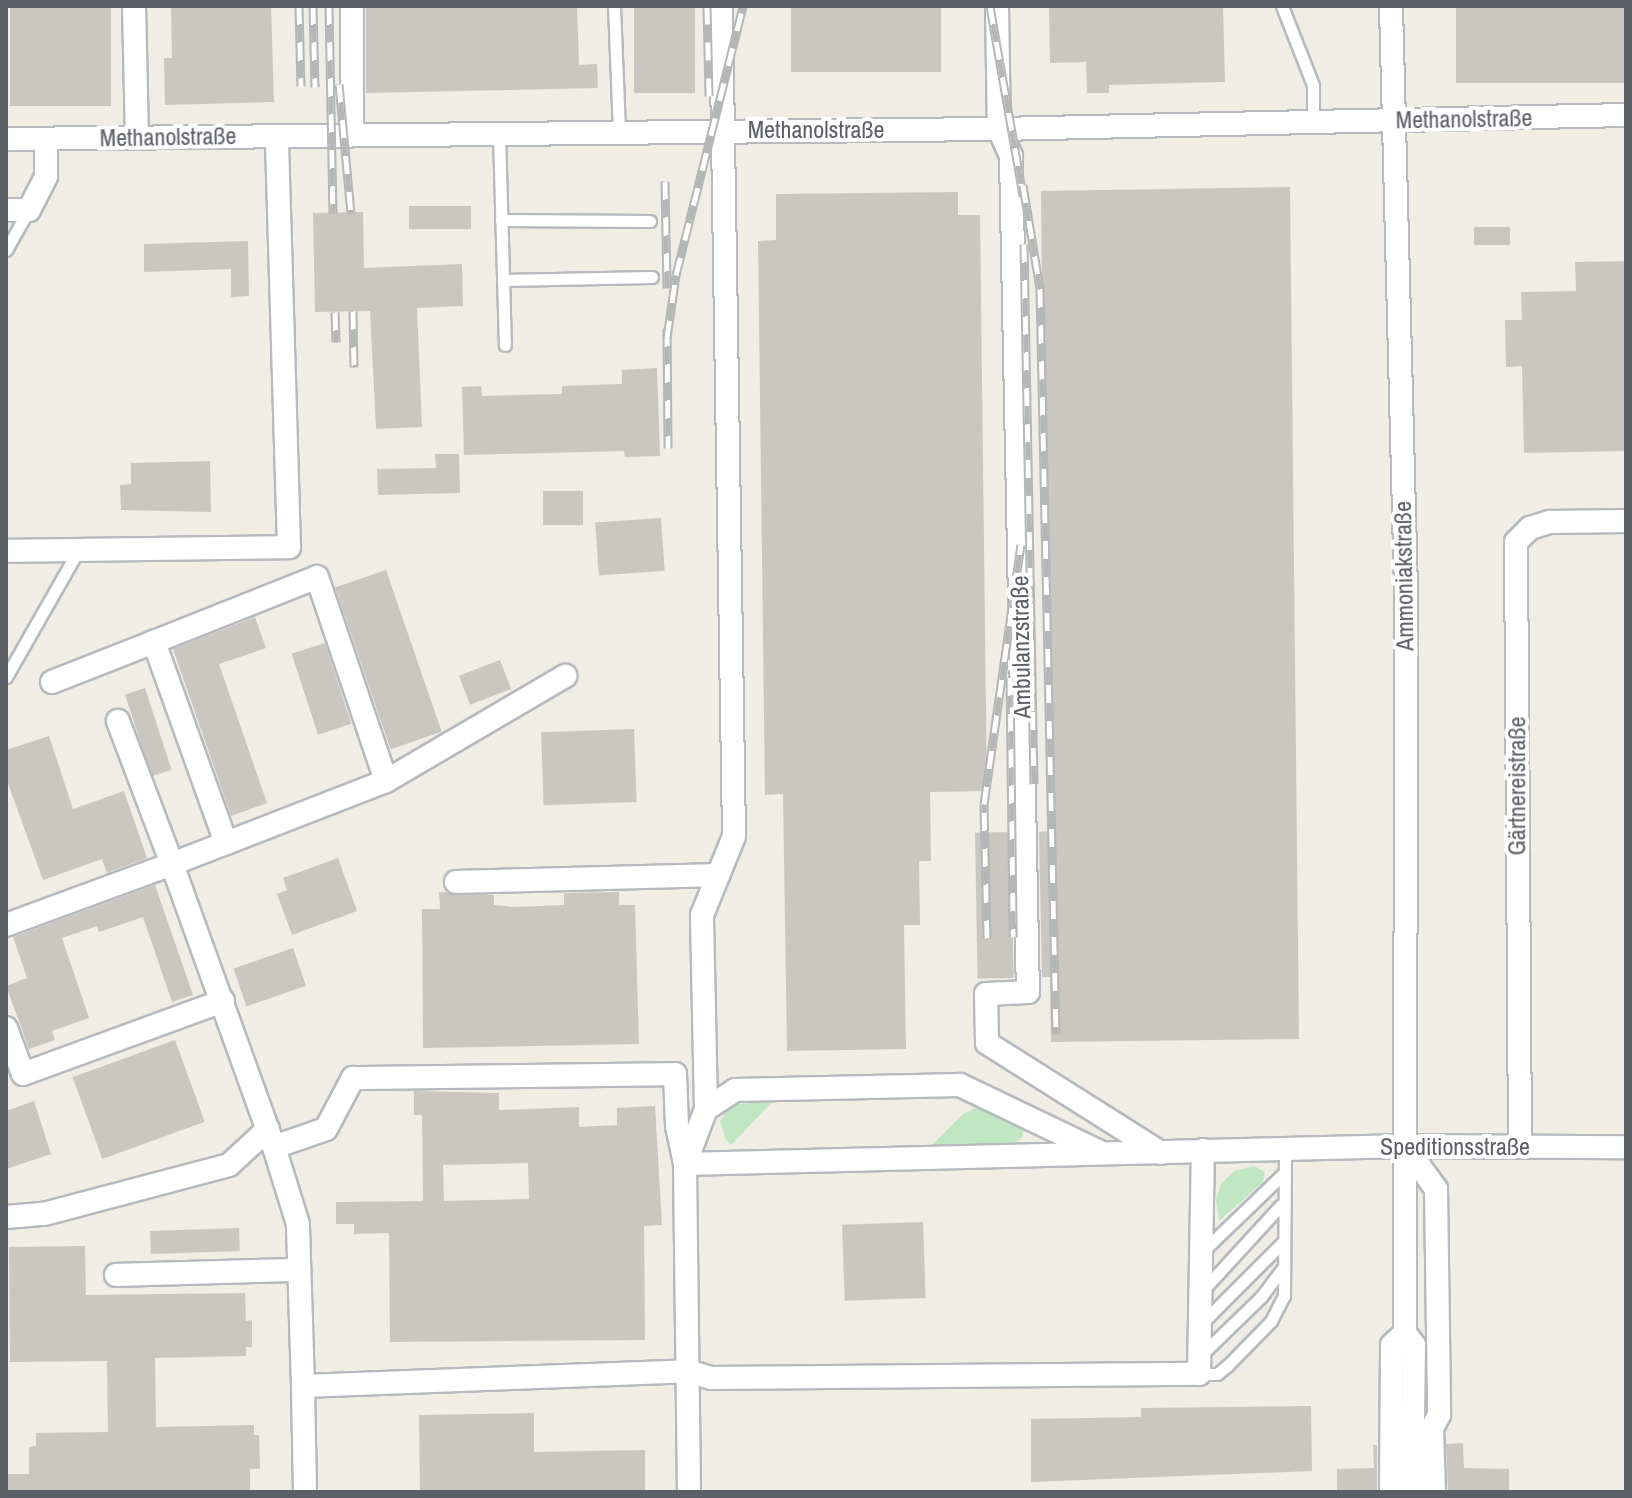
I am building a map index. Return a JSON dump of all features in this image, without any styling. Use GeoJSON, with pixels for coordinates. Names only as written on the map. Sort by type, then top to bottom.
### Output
{"type":"FeatureCollection","features":[{"type":"Feature","properties":{"kind":"street"},"geometry":{"type":"LineString","coordinates":[[134,6],[137,137]]}},
{"type":"Feature","properties":{"kind":"street"},"geometry":{"type":"LineString","coordinates":[[352,6],[352,135]]}},
{"type":"Feature","properties":{"kind":"street"},"geometry":{"type":"LineString","coordinates":[[685,1164],[706,1109],[702,915],[734,836],[721,6]]}},
{"type":"Feature","properties":{"kind":"street","name":"Ambulanzstraße"},"geometry":{"type":"LineString","coordinates":[[997,6],[999,129],[1011,156],[1028,992],[986,994],[987,1043],[1161,1153]]}},
{"type":"Feature","properties":{"kind":"street","name":"Ammoniakstraße"},"geometry":{"type":"LineString","coordinates":[[1391,6],[1406,591],[1405,1146],[1412,1492]]}},
{"type":"Feature","properties":{"kind":"street","name":"Methanolstraße"},"geometry":{"type":"LineString","coordinates":[[6,139],[999,129],[1626,115]]}},
{"type":"Feature","properties":{"kind":"street"},"geometry":{"type":"LineString","coordinates":[[6,551],[289,547],[277,136]]}},
{"type":"Feature","properties":{"kind":"street"},"geometry":{"type":"LineString","coordinates":[[17,210],[46,176],[46,139]]}},
{"type":"Feature","properties":{"kind":"street","name":"Gärtnereistraße"},"geometry":{"type":"LineString","coordinates":[[1520,1146],[1516,542],[1530,528],[1550,522],[1626,521]]}},
{"type":"Feature","properties":{"kind":"street"},"geometry":{"type":"LineString","coordinates":[[52,682],[317,577],[386,781]]}},
{"type":"Feature","properties":{"kind":"street"},"geometry":{"type":"LineString","coordinates":[[154,642],[226,843]]}},
{"type":"Feature","properties":{"kind":"street"},"geometry":{"type":"LineString","coordinates":[[6,925],[386,781],[565,676]]}},
{"type":"Feature","properties":{"kind":"street"},"geometry":{"type":"LineString","coordinates":[[118,721],[223,1001],[298,1224],[305,1492]]}},
{"type":"Feature","properties":{"kind":"street"},"geometry":{"type":"LineString","coordinates":[[456,882],[718,875]]}},
{"type":"Feature","properties":{"kind":"street"},"geometry":{"type":"LineString","coordinates":[[6,1028],[14,1077],[223,1001]]}},
{"type":"Feature","properties":{"kind":"street"},"geometry":{"type":"LineString","coordinates":[[6,1217],[44,1214],[229,1165],[271,1138],[326,1129],[353,1078],[675,1074],[677,1126],[685,1164],[689,1492]]}},
{"type":"Feature","properties":{"kind":"street"},"geometry":{"type":"LineString","coordinates":[[706,1109],[735,1090],[960,1085],[1102,1153]]}},
{"type":"Feature","properties":{"kind":"street"},"geometry":{"type":"LineString","coordinates":[[1405,1146],[1436,1189],[1439,1415],[1432,1428],[1434,1492]]}},
{"type":"Feature","properties":{"kind":"street","name":"Speditionsstraße"},"geometry":{"type":"LineString","coordinates":[[685,1164],[1405,1146],[1626,1147]]}},
{"type":"Feature","properties":{"kind":"street"},"geometry":{"type":"LineString","coordinates":[[303,1386],[688,1371],[711,1378],[1199,1365],[1203,1150]]}},
{"type":"Feature","properties":{"kind":"street"},"geometry":{"type":"LineString","coordinates":[[116,1275],[298,1270]]}},
{"type":"Feature","properties":{"kind":"street","name":"Ammoniakstraße"},"geometry":{"type":"LineString","coordinates":[[1391,1492],[1392,1345],[1409,1339],[1438,1318]]}},
{"type":"Feature","properties":{"kind":"street"},"geometry":{"type":"LineString","coordinates":[[1439,1415],[1446,1427],[1447,1492]]}},
{"type":"Feature","properties":{"kind":"lane"},"geometry":{"type":"LineString","coordinates":[[614,6],[619,131]]}},
{"type":"Feature","properties":{"kind":"lane"},"geometry":{"type":"LineString","coordinates":[[1282,6],[1313,85],[1313,122]]}},
{"type":"Feature","properties":{"kind":"lane"},"geometry":{"type":"LineString","coordinates":[[499,133],[505,345]]}},
{"type":"Feature","properties":{"kind":"lane"},"geometry":{"type":"LineString","coordinates":[[6,250],[17,210]]}},
{"type":"Feature","properties":{"kind":"lane"},"geometry":{"type":"LineString","coordinates":[[501,220],[650,221]]}},
{"type":"Feature","properties":{"kind":"lane"},"geometry":{"type":"LineString","coordinates":[[503,280],[652,277]]}},
{"type":"Feature","properties":{"kind":"lane"},"geometry":{"type":"LineString","coordinates":[[6,677],[78,551]]}},
{"type":"Feature","properties":{"kind":"lane"},"geometry":{"type":"LineString","coordinates":[[1284,1267],[1199,1365],[1217,1374],[1271,1321],[1284,1296],[1284,1267],[1281,1205],[1285,1150]]}},
{"type":"Feature","properties":{"kind":"lane"},"geometry":{"type":"LineString","coordinates":[[1200,1254],[1283,1174]]}},
{"type":"Feature","properties":{"kind":"lane"},"geometry":{"type":"LineString","coordinates":[[1200,1294],[1281,1205]]}},
{"type":"Feature","properties":{"kind":"lane"},"geometry":{"type":"LineString","coordinates":[[1200,1324],[1283,1242]]}},
{"type":"Feature","properties":{"kind":"green space"},"geometry":{"type":"Polygon","coordinates":[[[774,1100],[731,1145],[726,1140],[720,1121],[731,1105],[774,1100]]]}},
{"type":"Feature","properties":{"kind":"green space"},"geometry":{"type":"Polygon","coordinates":[[[981,1106],[1024,1127],[1022,1138],[1013,1144],[932,1145],[963,1114],[981,1106]]]}},
{"type":"Feature","properties":{"kind":"green space"},"geometry":{"type":"Polygon","coordinates":[[[1254,1166],[1265,1172],[1263,1182],[1219,1221],[1216,1199],[1221,1184],[1234,1171],[1254,1166]]]}},
{"type":"Feature","properties":{"kind":"building"},"geometry":{"type":"Polygon","coordinates":[[[10,6],[111,6],[111,106],[10,106],[10,6]]]}},
{"type":"Feature","properties":{"kind":"building"},"geometry":{"type":"Polygon","coordinates":[[[171,6],[271,6],[274,102],[165,105],[164,58],[172,58],[171,6]]]}},
{"type":"Feature","properties":{"kind":"building"},"geometry":{"type":"Polygon","coordinates":[[[366,6],[577,6],[579,65],[597,64],[598,88],[366,93],[366,6]]]}},
{"type":"Feature","properties":{"kind":"building"},"geometry":{"type":"Polygon","coordinates":[[[634,6],[695,6],[695,93],[634,93],[634,6]]]}},
{"type":"Feature","properties":{"kind":"building"},"geometry":{"type":"Polygon","coordinates":[[[791,6],[941,6],[941,72],[791,72],[791,6]]]}},
{"type":"Feature","properties":{"kind":"building"},"geometry":{"type":"Polygon","coordinates":[[[1223,6],[1225,82],[1109,85],[1109,93],[1087,93],[1086,62],[1050,63],[1049,8],[1223,6]]]}},
{"type":"Feature","properties":{"kind":"building"},"geometry":{"type":"Polygon","coordinates":[[[1456,6],[1626,6],[1626,83],[1456,83],[1456,6]]]}},
{"type":"Feature","properties":{"kind":"building"},"geometry":{"type":"Polygon","coordinates":[[[1290,187],[1299,1039],[1051,1042],[1050,977],[1042,977],[1039,832],[1048,831],[1041,191],[1290,187]]]}},
{"type":"Feature","properties":{"kind":"building"},"geometry":{"type":"Polygon","coordinates":[[[958,192],[958,215],[980,215],[987,791],[930,792],[931,861],[919,861],[920,925],[904,925],[906,1049],[787,1051],[783,794],[765,795],[758,241],[776,240],[776,194],[958,192]]]}},
{"type":"Feature","properties":{"kind":"building"},"geometry":{"type":"Polygon","coordinates":[[[409,206],[471,206],[471,229],[409,229],[409,206]]]}},
{"type":"Feature","properties":{"kind":"building"},"geometry":{"type":"Polygon","coordinates":[[[363,212],[364,268],[462,264],[463,306],[417,308],[422,427],[376,429],[370,311],[315,312],[313,213],[363,212]]]}},
{"type":"Feature","properties":{"kind":"building"},"geometry":{"type":"Polygon","coordinates":[[[1474,227],[1510,227],[1510,245],[1474,245],[1474,227]]]}},
{"type":"Feature","properties":{"kind":"building"},"geometry":{"type":"Polygon","coordinates":[[[248,241],[249,296],[231,297],[231,269],[144,272],[144,244],[248,241]]]}},
{"type":"Feature","properties":{"kind":"building"},"geometry":{"type":"Polygon","coordinates":[[[1626,261],[1626,451],[1524,453],[1522,366],[1506,367],[1505,320],[1522,320],[1521,292],[1576,291],[1575,262],[1626,261]]]}},
{"type":"Feature","properties":{"kind":"building"},"geometry":{"type":"Polygon","coordinates":[[[657,368],[660,456],[625,457],[624,451],[464,455],[462,387],[481,386],[482,396],[562,394],[562,386],[622,384],[622,370],[657,368]]]}},
{"type":"Feature","properties":{"kind":"building"},"geometry":{"type":"Polygon","coordinates":[[[435,454],[459,454],[460,493],[378,495],[377,469],[436,468],[435,454]]]}},
{"type":"Feature","properties":{"kind":"building"},"geometry":{"type":"Polygon","coordinates":[[[210,461],[211,512],[121,510],[120,485],[131,484],[131,463],[210,461]]]}},
{"type":"Feature","properties":{"kind":"building"},"geometry":{"type":"Polygon","coordinates":[[[543,491],[583,491],[583,525],[543,525],[543,491]]]}},
{"type":"Feature","properties":{"kind":"building"},"geometry":{"type":"Polygon","coordinates":[[[661,518],[665,571],[599,575],[595,523],[661,518]]]}},
{"type":"Feature","properties":{"kind":"building"},"geometry":{"type":"Polygon","coordinates":[[[386,570],[442,732],[391,749],[335,588],[386,570]]]}},
{"type":"Feature","properties":{"kind":"building"},"geometry":{"type":"Polygon","coordinates":[[[255,617],[266,648],[219,664],[267,803],[231,816],[173,649],[255,617]]]}},
{"type":"Feature","properties":{"kind":"building"},"geometry":{"type":"Polygon","coordinates":[[[325,643],[351,724],[318,735],[292,654],[325,643]]]}},
{"type":"Feature","properties":{"kind":"building"},"geometry":{"type":"Polygon","coordinates":[[[500,660],[511,689],[470,705],[459,676],[500,660]]]}},
{"type":"Feature","properties":{"kind":"building"},"geometry":{"type":"Polygon","coordinates":[[[145,688],[172,770],[152,776],[125,694],[145,688]]]}},
{"type":"Feature","properties":{"kind":"building"},"geometry":{"type":"Polygon","coordinates":[[[634,729],[637,802],[544,805],[541,732],[634,729]]]}},
{"type":"Feature","properties":{"kind":"building"},"geometry":{"type":"Polygon","coordinates":[[[49,736],[73,809],[124,791],[147,858],[107,873],[102,859],[43,880],[6,778],[6,750],[49,736]]]}},
{"type":"Feature","properties":{"kind":"building"},"geometry":{"type":"Polygon","coordinates":[[[1011,832],[1014,978],[978,979],[975,833],[1011,832]]]}},
{"type":"Feature","properties":{"kind":"building"},"geometry":{"type":"Polygon","coordinates":[[[338,858],[357,911],[292,935],[277,894],[287,890],[283,878],[338,858]]]}},
{"type":"Feature","properties":{"kind":"building"},"geometry":{"type":"Polygon","coordinates":[[[155,885],[193,995],[172,1002],[143,917],[99,932],[97,926],[62,938],[89,1018],[52,1031],[55,1040],[29,1049],[6,986],[27,978],[13,937],[155,885]]]}},
{"type":"Feature","properties":{"kind":"building"},"geometry":{"type":"Polygon","coordinates":[[[439,892],[494,895],[494,905],[514,907],[564,905],[564,893],[619,892],[619,905],[635,905],[639,1044],[423,1048],[422,909],[440,909],[439,892]]]}},
{"type":"Feature","properties":{"kind":"building"},"geometry":{"type":"Polygon","coordinates":[[[293,948],[306,986],[246,1006],[233,969],[293,948]]]}},
{"type":"Feature","properties":{"kind":"building"},"geometry":{"type":"Polygon","coordinates":[[[175,1040],[205,1122],[102,1159],[73,1077],[175,1040]]]}},
{"type":"Feature","properties":{"kind":"building"},"geometry":{"type":"Polygon","coordinates":[[[414,1091],[499,1093],[499,1110],[579,1107],[579,1127],[617,1125],[617,1108],[655,1106],[662,1225],[644,1226],[645,1340],[390,1342],[389,1233],[354,1234],[354,1224],[336,1224],[336,1202],[423,1201],[422,1115],[414,1115],[414,1091]],[[528,1163],[443,1165],[444,1201],[529,1199],[528,1163]]]}},
{"type":"Feature","properties":{"kind":"building"},"geometry":{"type":"Polygon","coordinates":[[[34,1101],[51,1154],[6,1169],[6,1111],[34,1101]]]}},
{"type":"Feature","properties":{"kind":"building"},"geometry":{"type":"Polygon","coordinates":[[[923,1222],[926,1298],[845,1301],[842,1225],[923,1222]]]}},
{"type":"Feature","properties":{"kind":"building"},"geometry":{"type":"Polygon","coordinates":[[[239,1228],[240,1251],[151,1254],[150,1231],[239,1228]]]}},
{"type":"Feature","properties":{"kind":"building"},"geometry":{"type":"Polygon","coordinates":[[[85,1246],[86,1295],[245,1293],[246,1321],[252,1320],[252,1347],[246,1347],[246,1356],[155,1358],[156,1427],[254,1425],[254,1435],[259,1435],[260,1469],[250,1469],[250,1491],[6,1492],[6,1474],[29,1474],[29,1447],[36,1446],[36,1433],[108,1432],[107,1361],[10,1362],[9,1247],[85,1246]]]}},
{"type":"Feature","properties":{"kind":"building"},"geometry":{"type":"Polygon","coordinates":[[[1311,1406],[1312,1471],[1031,1482],[1031,1419],[1141,1417],[1141,1408],[1311,1406]]]}},
{"type":"Feature","properties":{"kind":"building"},"geometry":{"type":"Polygon","coordinates":[[[534,1413],[534,1452],[645,1450],[645,1492],[420,1492],[419,1415],[534,1413]]]}},
{"type":"Feature","properties":{"kind":"building"},"geometry":{"type":"Polygon","coordinates":[[[1463,1443],[1464,1468],[1509,1469],[1509,1492],[1448,1492],[1446,1444],[1463,1443]]]}},
{"type":"Feature","properties":{"kind":"building"},"geometry":{"type":"Polygon","coordinates":[[[1373,1445],[1377,1445],[1377,1492],[1337,1492],[1337,1469],[1374,1468],[1373,1445]]]}},
{"type":"Feature","properties":{"kind":"railway"},"geometry":{"type":"LineString","coordinates":[[299,6],[301,86]]}},
{"type":"Feature","properties":{"kind":"railway"},"geometry":{"type":"LineString","coordinates":[[313,6],[315,87]]}},
{"type":"Feature","properties":{"kind":"railway"},"geometry":{"type":"LineString","coordinates":[[329,6],[333,213]]}},
{"type":"Feature","properties":{"kind":"railway"},"geometry":{"type":"LineString","coordinates":[[707,6],[709,96]]}},
{"type":"Feature","properties":{"kind":"railway"},"geometry":{"type":"LineString","coordinates":[[667,338],[676,275],[743,6]]}},
{"type":"Feature","properties":{"kind":"railway"},"geometry":{"type":"LineString","coordinates":[[990,6],[1023,196]]}},
{"type":"Feature","properties":{"kind":"railway"},"geometry":{"type":"LineString","coordinates":[[339,84],[351,213]]}},
{"type":"Feature","properties":{"kind":"railway"},"geometry":{"type":"LineString","coordinates":[[665,181],[667,288]]}},
{"type":"Feature","properties":{"kind":"railway"},"geometry":{"type":"LineString","coordinates":[[1023,185],[1040,289],[1056,1034]]}},
{"type":"Feature","properties":{"kind":"railway"},"geometry":{"type":"LineString","coordinates":[[1024,244],[1034,784]]}},
{"type":"Feature","properties":{"kind":"railway"},"geometry":{"type":"LineString","coordinates":[[353,311],[354,367]]}},
{"type":"Feature","properties":{"kind":"railway"},"geometry":{"type":"LineString","coordinates":[[335,312],[336,342]]}},
{"type":"Feature","properties":{"kind":"railway"},"geometry":{"type":"LineString","coordinates":[[667,328],[668,448]]}},
{"type":"Feature","properties":{"kind":"railway"},"geometry":{"type":"LineString","coordinates":[[987,938],[984,804],[1021,545]]}},
{"type":"Feature","properties":{"kind":"railway"},"geometry":{"type":"LineString","coordinates":[[1010,677],[1013,937]]}}]}
